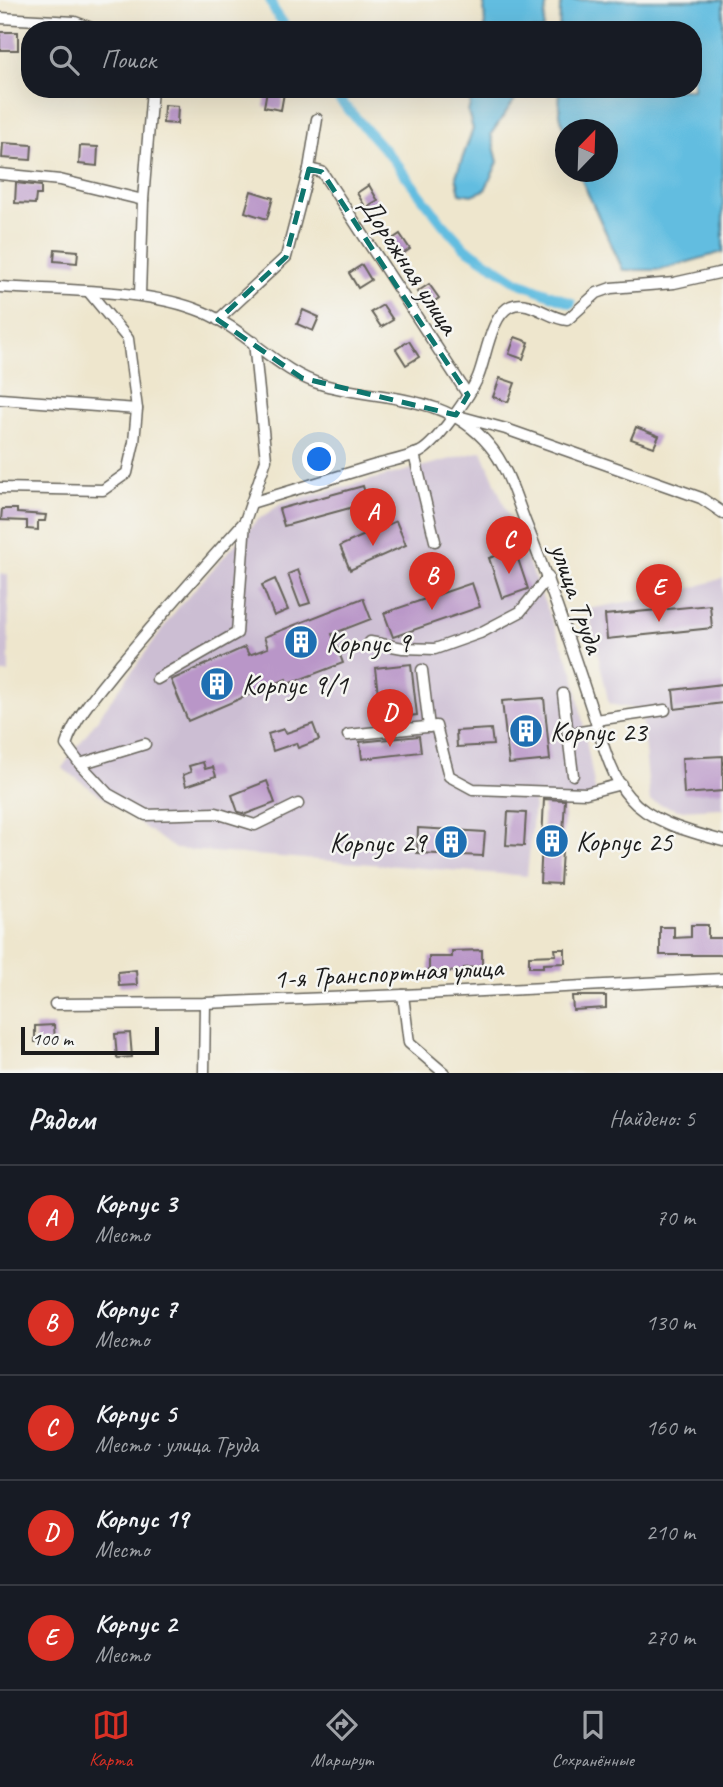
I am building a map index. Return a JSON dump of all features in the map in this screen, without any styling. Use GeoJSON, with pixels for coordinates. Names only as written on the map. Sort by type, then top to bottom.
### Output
{"type":"FeatureCollection","features":[{"type":"Feature","properties":{"kind":"street"},"geometry":{"type":"LineString","coordinates":[[0,18],[56,21]]}},
{"type":"Feature","properties":{"kind":"street"},"geometry":{"type":"LineString","coordinates":[[140,295],[143,200],[151,98]]}},
{"type":"Feature","properties":{"kind":"street"},"geometry":{"type":"LineString","coordinates":[[218,320],[286,257],[309,169],[317,119]]}},
{"type":"Feature","properties":{"kind":"street","name":"Дорожная улица"},"geometry":{"type":"LineString","coordinates":[[309,169],[322,172],[468,395]]}},
{"type":"Feature","properties":{"kind":"street"},"geometry":{"type":"LineString","coordinates":[[0,174],[60,180],[143,200]]}},
{"type":"Feature","properties":{"kind":"street"},"geometry":{"type":"LineString","coordinates":[[251,503],[422,451],[456,415],[477,379],[494,326],[511,306],[522,304],[567,320],[597,293],[611,288],[674,283],[723,272]]}},
{"type":"Feature","properties":{"kind":"street","name":"улица Труда"},"geometry":{"type":"LineString","coordinates":[[0,287],[140,295],[173,301],[205,312],[254,342],[302,377],[325,386],[421,403],[456,415],[489,445],[506,472],[548,577],[610,764],[628,797],[648,813],[673,825],[723,841]]}},
{"type":"Feature","properties":{"kind":"street"},"geometry":{"type":"LineString","coordinates":[[0,488],[103,490],[127,473],[134,442],[136,409],[128,339],[89,292]]}},
{"type":"Feature","properties":{"kind":"street"},"geometry":{"type":"LineString","coordinates":[[158,679],[237,633],[245,521],[266,460],[254,342]]}},
{"type":"Feature","properties":{"kind":"street"},"geometry":{"type":"LineString","coordinates":[[0,399],[136,409]]}},
{"type":"Feature","properties":{"kind":"street"},"geometry":{"type":"LineString","coordinates":[[456,415],[506,429],[701,498],[723,513]]}},
{"type":"Feature","properties":{"kind":"street"},"geometry":{"type":"LineString","coordinates":[[414,454],[435,541]]}},
{"type":"Feature","properties":{"kind":"street"},"geometry":{"type":"LineString","coordinates":[[245,521],[159,617],[101,688],[69,734],[66,745],[108,794],[146,815],[216,813],[255,825],[298,804]]}},
{"type":"Feature","properties":{"kind":"street"},"geometry":{"type":"LineString","coordinates":[[370,642],[403,648],[435,649],[480,633],[520,612],[548,577]]}},
{"type":"Feature","properties":{"kind":"street"},"geometry":{"type":"LineString","coordinates":[[422,670],[429,727]]}},
{"type":"Feature","properties":{"kind":"street"},"geometry":{"type":"LineString","coordinates":[[563,695],[573,775]]}},
{"type":"Feature","properties":{"kind":"street"},"geometry":{"type":"LineString","coordinates":[[568,734],[665,710]]}},
{"type":"Feature","properties":{"kind":"street"},"geometry":{"type":"LineString","coordinates":[[348,735],[436,726],[449,776],[473,789],[586,793],[621,784]]}},
{"type":"Feature","properties":{"kind":"street"},"geometry":{"type":"LineString","coordinates":[[80,764],[145,744]]}},
{"type":"Feature","properties":{"kind":"street","name":"1-я Транспортная улица"},"geometry":{"type":"LineString","coordinates":[[55,1004],[205,1003],[723,979]]}},
{"type":"Feature","properties":{"kind":"street"},"geometry":{"type":"LineString","coordinates":[[403,995],[409,1043],[444,1073]]}},
{"type":"Feature","properties":{"kind":"street"},"geometry":{"type":"LineString","coordinates":[[204,1073],[205,1003]]}},
{"type":"Feature","properties":{"kind":"highlighted area"},"geometry":{"type":"Polygon","coordinates":[[[309,169],[322,172],[468,395],[456,415],[302,378],[218,320],[286,257],[309,169]]]}},
{"type":"Feature","properties":{"kind":"shaded area"},"geometry":{"type":"Polygon","coordinates":[[[482,451],[574,674],[597,800],[565,800],[535,795],[527,876],[175,849],[62,768],[177,609],[256,521],[282,503],[482,451]]]}},
{"type":"Feature","properties":{"kind":"shaded area"},"geometry":{"type":"Polygon","coordinates":[[[0,574],[8,574],[9,673],[0,673],[0,574]]]}},
{"type":"Feature","properties":{"kind":"shaded area"},"geometry":{"type":"Polygon","coordinates":[[[723,578],[723,808],[678,810],[650,801],[641,710],[609,704],[588,609],[673,594],[723,578]]]}},
{"type":"Feature","properties":{"kind":"water"},"geometry":{"type":"Polygon","coordinates":[[[484,0],[547,0],[544,21],[485,21],[484,0]]]}},
{"type":"Feature","properties":{"kind":"water"},"geometry":{"type":"Polygon","coordinates":[[[563,0],[723,0],[723,252],[660,270],[623,270],[583,182],[618,182],[618,119],[561,119],[560,114],[559,98],[702,98],[702,21],[559,21],[563,0]]]}},
{"type":"Feature","properties":{"kind":"water"},"geometry":{"type":"Polygon","coordinates":[[[472,98],[516,98],[491,134],[498,162],[485,190],[472,195],[460,193],[456,176],[473,129],[468,112],[472,98]]]}},
{"type":"Feature","properties":{"kind":"building"},"geometry":{"type":"Polygon","coordinates":[[[0,32],[18,32],[18,50],[0,50],[0,32]]]}},
{"type":"Feature","properties":{"kind":"building"},"geometry":{"type":"Polygon","coordinates":[[[266,98],[283,98],[281,110],[264,107],[266,98]]]}},
{"type":"Feature","properties":{"kind":"building"},"geometry":{"type":"Polygon","coordinates":[[[164,105],[178,106],[177,124],[163,123],[164,105]]]}},
{"type":"Feature","properties":{"kind":"building"},"geometry":{"type":"Polygon","coordinates":[[[3,143],[32,145],[31,160],[2,158],[3,143]]]}},
{"type":"Feature","properties":{"kind":"building"},"geometry":{"type":"Polygon","coordinates":[[[80,146],[98,147],[97,166],[79,164],[80,146]]]}},
{"type":"Feature","properties":{"kind":"building"},"geometry":{"type":"Polygon","coordinates":[[[16,183],[41,186],[41,195],[36,195],[35,204],[15,203],[16,183]]]}},
{"type":"Feature","properties":{"kind":"building"},"geometry":{"type":"Polygon","coordinates":[[[369,185],[378,201],[366,208],[357,193],[369,185]]]}},
{"type":"Feature","properties":{"kind":"building"},"geometry":{"type":"Polygon","coordinates":[[[251,191],[273,198],[267,219],[245,212],[251,191]]]}},
{"type":"Feature","properties":{"kind":"building"},"geometry":{"type":"Polygon","coordinates":[[[400,234],[410,249],[398,257],[388,242],[400,234]]]}},
{"type":"Feature","properties":{"kind":"building"},"geometry":{"type":"Polygon","coordinates":[[[55,249],[78,251],[77,263],[54,261],[55,249]]]}},
{"type":"Feature","properties":{"kind":"building"},"geometry":{"type":"Polygon","coordinates":[[[362,265],[371,280],[358,288],[349,273],[362,265]]]}},
{"type":"Feature","properties":{"kind":"building"},"geometry":{"type":"Polygon","coordinates":[[[429,284],[439,298],[428,306],[417,292],[429,284]]]}},
{"type":"Feature","properties":{"kind":"building"},"geometry":{"type":"Polygon","coordinates":[[[383,305],[393,320],[381,327],[371,312],[383,305]]]}},
{"type":"Feature","properties":{"kind":"building"},"geometry":{"type":"Polygon","coordinates":[[[303,310],[319,317],[313,331],[297,324],[303,310]]]}},
{"type":"Feature","properties":{"kind":"building"},"geometry":{"type":"Polygon","coordinates":[[[515,337],[529,342],[523,359],[509,354],[515,337]]]}},
{"type":"Feature","properties":{"kind":"building"},"geometry":{"type":"Polygon","coordinates":[[[409,341],[419,357],[406,365],[396,349],[409,341]]]}},
{"type":"Feature","properties":{"kind":"building"},"geometry":{"type":"Polygon","coordinates":[[[500,378],[515,383],[508,402],[493,397],[500,378]]]}},
{"type":"Feature","properties":{"kind":"building"},"geometry":{"type":"Polygon","coordinates":[[[636,427],[659,436],[654,447],[631,439],[636,427]]]}},
{"type":"Feature","properties":{"kind":"building"},"geometry":{"type":"Polygon","coordinates":[[[363,486],[368,503],[284,526],[279,509],[363,486]]]}},
{"type":"Feature","properties":{"kind":"building"},"geometry":{"type":"Polygon","coordinates":[[[2,509],[46,515],[45,521],[38,521],[38,530],[27,529],[27,521],[1,520],[2,509]]]}},
{"type":"Feature","properties":{"kind":"building"},"geometry":{"type":"Polygon","coordinates":[[[396,521],[406,545],[350,570],[340,546],[396,521]]]}},
{"type":"Feature","properties":{"kind":"building"},"geometry":{"type":"Polygon","coordinates":[[[515,550],[528,589],[502,598],[489,558],[515,550]]]}},
{"type":"Feature","properties":{"kind":"building"},"geometry":{"type":"Polygon","coordinates":[[[298,570],[310,603],[300,606],[288,574],[298,570]]]}},
{"type":"Feature","properties":{"kind":"building"},"geometry":{"type":"Polygon","coordinates":[[[275,579],[288,610],[274,616],[262,585],[275,579]]]}},
{"type":"Feature","properties":{"kind":"building"},"geometry":{"type":"Polygon","coordinates":[[[472,583],[480,607],[393,637],[384,613],[472,583]]]}},
{"type":"Feature","properties":{"kind":"building"},"geometry":{"type":"Polygon","coordinates":[[[363,598],[371,619],[332,634],[343,663],[288,684],[286,679],[188,721],[171,680],[245,647],[249,655],[268,648],[264,637],[363,598]]]}},
{"type":"Feature","properties":{"kind":"building"},"geometry":{"type":"Polygon","coordinates":[[[710,605],[712,628],[607,639],[605,615],[710,605]]]}},
{"type":"Feature","properties":{"kind":"building"},"geometry":{"type":"Polygon","coordinates":[[[411,664],[417,715],[381,719],[375,668],[411,664]]]}},
{"type":"Feature","properties":{"kind":"building"},"geometry":{"type":"Polygon","coordinates":[[[723,684],[723,703],[675,709],[673,690],[723,684]]]}},
{"type":"Feature","properties":{"kind":"building","name":"Корпус 23"},"geometry":{"type":"Polygon","coordinates":[[[544,698],[550,760],[509,764],[502,701],[544,698]]]}},
{"type":"Feature","properties":{"kind":"building"},"geometry":{"type":"Polygon","coordinates":[[[313,724],[319,740],[298,748],[296,743],[273,751],[268,734],[284,729],[286,733],[313,724]]]}},
{"type":"Feature","properties":{"kind":"building"},"geometry":{"type":"Polygon","coordinates":[[[491,729],[493,745],[457,747],[456,731],[491,729]]]}},
{"type":"Feature","properties":{"kind":"building"},"geometry":{"type":"Polygon","coordinates":[[[419,736],[421,752],[362,759],[360,742],[419,736]]]}},
{"type":"Feature","properties":{"kind":"building"},"geometry":{"type":"Polygon","coordinates":[[[723,756],[723,791],[684,794],[682,758],[723,756]]]}},
{"type":"Feature","properties":{"kind":"building"},"geometry":{"type":"Polygon","coordinates":[[[203,762],[205,769],[213,767],[216,776],[186,786],[183,775],[191,772],[189,766],[203,762]]]}},
{"type":"Feature","properties":{"kind":"building"},"geometry":{"type":"Polygon","coordinates":[[[267,781],[275,803],[246,814],[238,812],[232,795],[267,781]]]}},
{"type":"Feature","properties":{"kind":"building","name":"Корпус 25"},"geometry":{"type":"Polygon","coordinates":[[[544,799],[565,800],[560,884],[540,883],[544,799]]]}},
{"type":"Feature","properties":{"kind":"building"},"geometry":{"type":"Polygon","coordinates":[[[508,812],[526,813],[524,846],[506,845],[508,812]]]}},
{"type":"Feature","properties":{"kind":"building","name":"Корпус 29"},"geometry":{"type":"Polygon","coordinates":[[[418,828],[485,832],[483,856],[417,853],[418,828]]]}},
{"type":"Feature","properties":{"kind":"building"},"geometry":{"type":"Polygon","coordinates":[[[691,925],[708,925],[708,938],[723,938],[723,955],[660,955],[660,927],[674,927],[674,938],[691,937],[691,925]]]}},
{"type":"Feature","properties":{"kind":"building"},"geometry":{"type":"Polygon","coordinates":[[[555,949],[565,949],[565,963],[529,967],[529,956],[556,955],[555,949]]]}},
{"type":"Feature","properties":{"kind":"building"},"geometry":{"type":"Polygon","coordinates":[[[482,950],[482,967],[464,968],[464,971],[429,972],[429,957],[452,957],[452,951],[482,950]]]}},
{"type":"Feature","properties":{"kind":"building"},"geometry":{"type":"Polygon","coordinates":[[[136,970],[137,985],[119,986],[118,972],[136,970]]]}},
{"type":"Feature","properties":{"kind":"building"},"geometry":{"type":"Polygon","coordinates":[[[572,996],[606,996],[606,1008],[573,1010],[572,996]]]}},
{"type":"Feature","properties":{"kind":"building"},"geometry":{"type":"Polygon","coordinates":[[[54,1025],[55,1042],[35,1042],[35,1026],[54,1025]]]}},
{"type":"Feature","properties":{"kind":"building"},"geometry":{"type":"Polygon","coordinates":[[[130,1033],[132,1057],[117,1058],[115,1034],[130,1033]]]}},
{"type":"Feature","properties":{"kind":"waterway"},"geometry":{"type":"LineString","coordinates":[[270,0],[282,21]]}},
{"type":"Feature","properties":{"kind":"waterway"},"geometry":{"type":"LineString","coordinates":[[338,98],[392,158],[464,247],[518,282],[571,303]]}},
{"type":"Feature","properties":{"kind":"place","name":"Корпус 3"},"geometry":{"type":"Point","coordinates":[373,546]}},
{"type":"Feature","properties":{"kind":"place","name":"Корпус 5"},"geometry":{"type":"Point","coordinates":[509,574]}},
{"type":"Feature","properties":{"kind":"place","name":"Корпус 7"},"geometry":{"type":"Point","coordinates":[432,610]}},
{"type":"Feature","properties":{"kind":"place","name":"Корпус 2"},"geometry":{"type":"Point","coordinates":[659,622]}},
{"type":"Feature","properties":{"kind":"place","name":"Корпус 9"},"geometry":{"type":"Point","coordinates":[301,642]}},
{"type":"Feature","properties":{"kind":"place","name":"Корпус 9/1"},"geometry":{"type":"Point","coordinates":[217,684]}},
{"type":"Feature","properties":{"kind":"place","name":"Корпус 23"},"geometry":{"type":"Point","coordinates":[526,731]}},
{"type":"Feature","properties":{"kind":"place","name":"Корпус 19"},"geometry":{"type":"Point","coordinates":[390,747]}},
{"type":"Feature","properties":{"kind":"place","name":"Корпус 25"},"geometry":{"type":"Point","coordinates":[552,841]}},
{"type":"Feature","properties":{"kind":"place","name":"Корпус 29"},"geometry":{"type":"Point","coordinates":[451,842]}}]}
